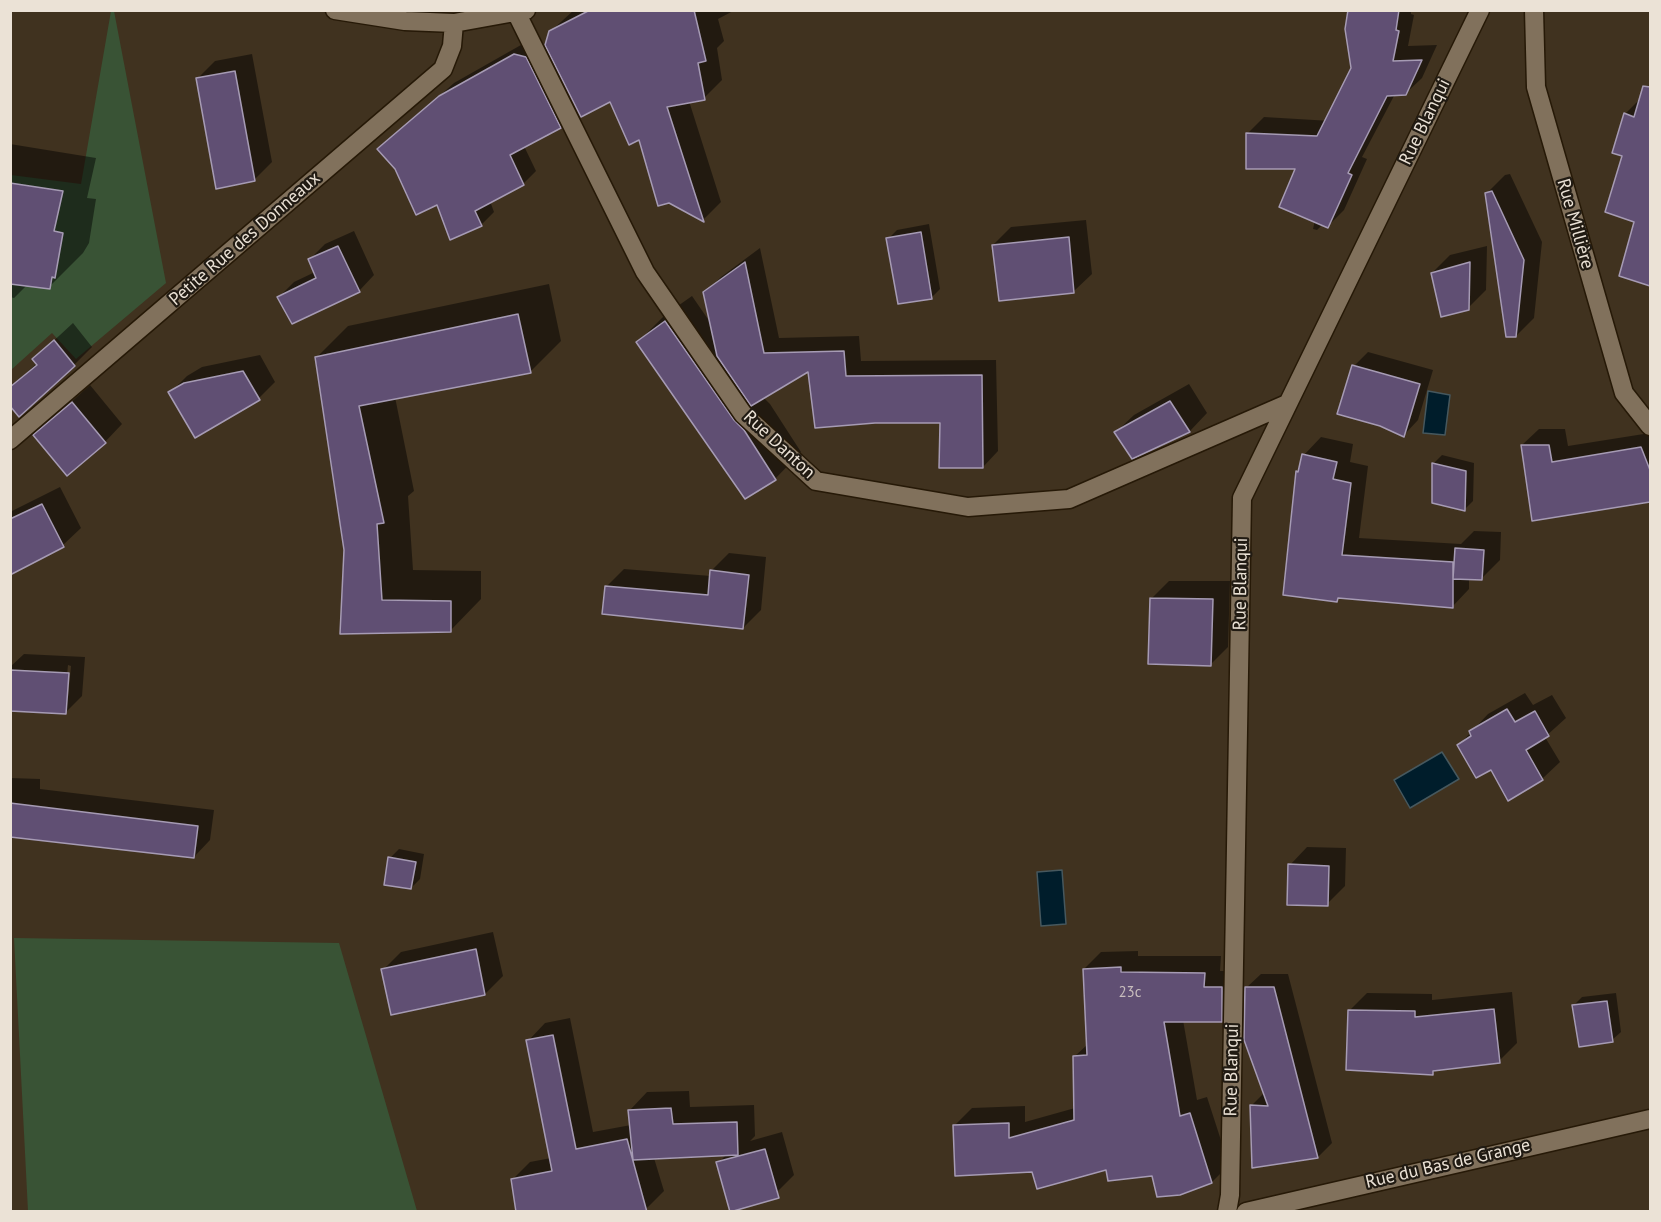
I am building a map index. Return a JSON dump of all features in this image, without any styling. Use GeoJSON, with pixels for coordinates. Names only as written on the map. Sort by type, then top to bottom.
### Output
{"type":"FeatureCollection","features":[{"type":"Feature","properties":{"kind":"street"},"geometry":{"type":"LineString","coordinates":[[336,10],[405,21],[453,23],[521,12]]}},
{"type":"Feature","properties":{"kind":"street","name":"Rue Blanqui"},"geometry":{"type":"LineString","coordinates":[[1227,1212],[1230,1183],[1242,498],[1480,10]]}},
{"type":"Feature","properties":{"kind":"street","name":"Rue Millière"},"geometry":{"type":"LineString","coordinates":[[1534,10],[1536,87],[1624,393],[1650,426]]}},
{"type":"Feature","properties":{"kind":"street","name":"Rue Danton"},"geometry":{"type":"LineString","coordinates":[[521,12],[645,272],[743,414],[816,481],[968,507],[1069,499],[1287,404]]}},
{"type":"Feature","properties":{"kind":"street","name":"Petite Rue des Donneaux"},"geometry":{"type":"LineString","coordinates":[[10,440],[443,69],[452,46],[453,23]]}},
{"type":"Feature","properties":{"kind":"street","name":"Rue du Bas de Grange"},"geometry":{"type":"LineString","coordinates":[[1246,1212],[1650,1119]]}},
{"type":"Feature","properties":{"kind":"green space"},"geometry":{"type":"Polygon","coordinates":[[[111,11],[114,11],[166,283],[76,359],[52,333],[11,370],[11,175],[81,184],[111,11]]]}},
{"type":"Feature","properties":{"kind":"green space"},"geometry":{"type":"Polygon","coordinates":[[[14,938],[339,943],[417,1211],[28,1211],[14,938]]]}},
{"type":"Feature","properties":{"kind":"water"},"geometry":{"type":"Polygon","coordinates":[[[1428,391],[1450,395],[1445,435],[1423,433],[1428,391]]]}},
{"type":"Feature","properties":{"kind":"water"},"geometry":{"type":"Polygon","coordinates":[[[1442,752],[1459,779],[1410,808],[1394,780],[1442,752]]]}},
{"type":"Feature","properties":{"kind":"water"},"geometry":{"type":"Polygon","coordinates":[[[1062,870],[1066,924],[1041,926],[1037,872],[1062,870]]]}},
{"type":"Feature","properties":{"kind":"building"},"geometry":{"type":"Polygon","coordinates":[[[590,10],[694,10],[706,61],[698,63],[705,100],[667,107],[704,222],[669,203],[658,206],[639,140],[629,145],[610,102],[581,117],[545,45],[549,31],[590,10]]]}},
{"type":"Feature","properties":{"kind":"building"},"geometry":{"type":"Polygon","coordinates":[[[1348,10],[1399,10],[1396,30],[1399,31],[1393,61],[1422,60],[1406,95],[1387,96],[1348,173],[1352,175],[1328,228],[1279,207],[1295,169],[1246,169],[1246,133],[1317,136],[1351,68],[1345,29],[1348,10]]]}},
{"type":"Feature","properties":{"kind":"building"},"geometry":{"type":"Polygon","coordinates":[[[514,54],[526,57],[561,128],[510,155],[524,185],[475,211],[482,226],[450,240],[437,205],[416,215],[395,169],[377,149],[439,96],[514,54]]]}},
{"type":"Feature","properties":{"kind":"building"},"geometry":{"type":"Polygon","coordinates":[[[235,71],[255,181],[216,189],[196,78],[235,71]]]}},
{"type":"Feature","properties":{"kind":"building"},"geometry":{"type":"Polygon","coordinates":[[[1643,86],[1650,87],[1650,286],[1619,276],[1634,222],[1605,212],[1622,156],[1612,153],[1624,113],[1634,117],[1643,86]]]}},
{"type":"Feature","properties":{"kind":"building"},"geometry":{"type":"Polygon","coordinates":[[[10,183],[63,191],[54,231],[63,233],[55,278],[52,277],[50,289],[10,284],[10,183]]]}},
{"type":"Feature","properties":{"kind":"building"},"geometry":{"type":"Polygon","coordinates":[[[1492,191],[1524,260],[1516,337],[1506,337],[1485,193],[1492,191]]]}},
{"type":"Feature","properties":{"kind":"building"},"geometry":{"type":"Polygon","coordinates":[[[921,232],[932,299],[898,304],[886,238],[921,232]]]}},
{"type":"Feature","properties":{"kind":"building"},"geometry":{"type":"Polygon","coordinates":[[[1069,237],[1074,293],[999,301],[992,245],[1069,237]]]}},
{"type":"Feature","properties":{"kind":"building"},"geometry":{"type":"Polygon","coordinates":[[[338,246],[360,292],[292,324],[277,297],[316,278],[308,259],[338,246]]]}},
{"type":"Feature","properties":{"kind":"building"},"geometry":{"type":"Polygon","coordinates":[[[745,262],[764,353],[844,351],[846,376],[982,375],[983,468],[939,468],[940,423],[875,423],[815,428],[808,372],[751,406],[717,356],[703,292],[745,262]]]}},
{"type":"Feature","properties":{"kind":"building"},"geometry":{"type":"Polygon","coordinates":[[[1470,262],[1469,310],[1441,317],[1431,273],[1470,262]]]}},
{"type":"Feature","properties":{"kind":"building"},"geometry":{"type":"Polygon","coordinates":[[[518,314],[531,373],[359,406],[384,523],[377,524],[382,600],[451,601],[451,632],[340,634],[344,550],[315,357],[518,314]]]}},
{"type":"Feature","properties":{"kind":"building"},"geometry":{"type":"Polygon","coordinates":[[[665,321],[734,420],[744,430],[776,480],[745,499],[636,342],[665,321]]]}},
{"type":"Feature","properties":{"kind":"building"},"geometry":{"type":"Polygon","coordinates":[[[54,340],[75,366],[19,417],[10,406],[10,387],[37,365],[32,359],[54,340]]]}},
{"type":"Feature","properties":{"kind":"building"},"geometry":{"type":"Polygon","coordinates":[[[1352,365],[1420,384],[1404,437],[1380,426],[1337,414],[1352,365]]]}},
{"type":"Feature","properties":{"kind":"building"},"geometry":{"type":"Polygon","coordinates":[[[243,371],[260,400],[195,438],[168,392],[184,383],[243,371]]]}},
{"type":"Feature","properties":{"kind":"building"},"geometry":{"type":"Polygon","coordinates":[[[1170,401],[1190,432],[1132,459],[1114,432],[1170,401]]]}},
{"type":"Feature","properties":{"kind":"building"},"geometry":{"type":"Polygon","coordinates":[[[72,402],[106,443],[67,476],[33,435],[72,402]]]}},
{"type":"Feature","properties":{"kind":"building"},"geometry":{"type":"Polygon","coordinates":[[[1521,445],[1549,445],[1552,462],[1641,447],[1650,470],[1650,502],[1532,521],[1521,445]]]}},
{"type":"Feature","properties":{"kind":"building"},"geometry":{"type":"Polygon","coordinates":[[[1302,454],[1337,462],[1333,479],[1351,483],[1342,555],[1453,562],[1453,608],[1338,598],[1337,602],[1283,595],[1296,471],[1298,472],[1302,454]]]}},
{"type":"Feature","properties":{"kind":"building"},"geometry":{"type":"Polygon","coordinates":[[[1432,463],[1466,471],[1465,511],[1432,503],[1432,463]]]}},
{"type":"Feature","properties":{"kind":"building"},"geometry":{"type":"Polygon","coordinates":[[[42,504],[64,547],[10,575],[10,519],[42,504]]]}},
{"type":"Feature","properties":{"kind":"building"},"geometry":{"type":"Polygon","coordinates":[[[1455,548],[1484,550],[1482,580],[1453,579],[1455,548]]]}},
{"type":"Feature","properties":{"kind":"building"},"geometry":{"type":"Polygon","coordinates":[[[710,570],[749,575],[743,629],[602,614],[605,586],[708,595],[710,570]]]}},
{"type":"Feature","properties":{"kind":"building"},"geometry":{"type":"Polygon","coordinates":[[[1150,598],[1213,599],[1211,666],[1148,664],[1150,598]]]}},
{"type":"Feature","properties":{"kind":"building"},"geometry":{"type":"Polygon","coordinates":[[[10,670],[69,673],[66,714],[10,711],[10,670]]]}},
{"type":"Feature","properties":{"kind":"building"},"geometry":{"type":"Polygon","coordinates":[[[1507,709],[1515,722],[1535,711],[1549,736],[1526,750],[1543,780],[1508,801],[1491,770],[1476,778],[1457,745],[1471,736],[1469,731],[1507,709]]]}},
{"type":"Feature","properties":{"kind":"building"},"geometry":{"type":"Polygon","coordinates":[[[10,803],[198,826],[194,858],[10,837],[10,803]]]}},
{"type":"Feature","properties":{"kind":"building"},"geometry":{"type":"Polygon","coordinates":[[[388,857],[416,862],[411,889],[384,885],[388,857]]]}},
{"type":"Feature","properties":{"kind":"building"},"geometry":{"type":"Polygon","coordinates":[[[1288,864],[1329,866],[1328,906],[1287,905],[1288,864]]]}},
{"type":"Feature","properties":{"kind":"building"},"geometry":{"type":"Polygon","coordinates":[[[476,949],[485,995],[391,1015],[381,969],[476,949]]]}},
{"type":"Feature","properties":{"kind":"building"},"geometry":{"type":"Polygon","coordinates":[[[1121,967],[1121,972],[1205,973],[1204,987],[1222,987],[1222,1022],[1164,1022],[1180,1116],[1190,1113],[1212,1183],[1180,1195],[1157,1197],[1152,1176],[1108,1181],[1106,1170],[1037,1189],[1032,1172],[955,1176],[953,1125],[1009,1123],[1009,1138],[1074,1120],[1073,1056],[1087,1055],[1083,969],[1121,967]]]}},
{"type":"Feature","properties":{"kind":"building"},"geometry":{"type":"Polygon","coordinates":[[[1245,987],[1274,987],[1318,1158],[1252,1168],[1250,1105],[1268,1106],[1244,1040],[1245,987]]]}},
{"type":"Feature","properties":{"kind":"building"},"geometry":{"type":"Polygon","coordinates":[[[1607,1001],[1613,1042],[1579,1047],[1572,1005],[1607,1001]]]}},
{"type":"Feature","properties":{"kind":"building"},"geometry":{"type":"Polygon","coordinates":[[[1494,1009],[1500,1063],[1433,1071],[1433,1075],[1346,1070],[1348,1010],[1415,1011],[1415,1017],[1494,1009]]]}},
{"type":"Feature","properties":{"kind":"building"},"geometry":{"type":"Polygon","coordinates":[[[553,1035],[576,1149],[627,1139],[647,1212],[516,1212],[511,1179],[552,1171],[526,1040],[553,1035]]]}},
{"type":"Feature","properties":{"kind":"building"},"geometry":{"type":"Polygon","coordinates":[[[671,1108],[673,1124],[737,1122],[738,1155],[633,1160],[628,1110],[671,1108]]]}},
{"type":"Feature","properties":{"kind":"building"},"geometry":{"type":"Polygon","coordinates":[[[765,1149],[779,1198],[730,1212],[716,1162],[765,1149]]]}}]}
